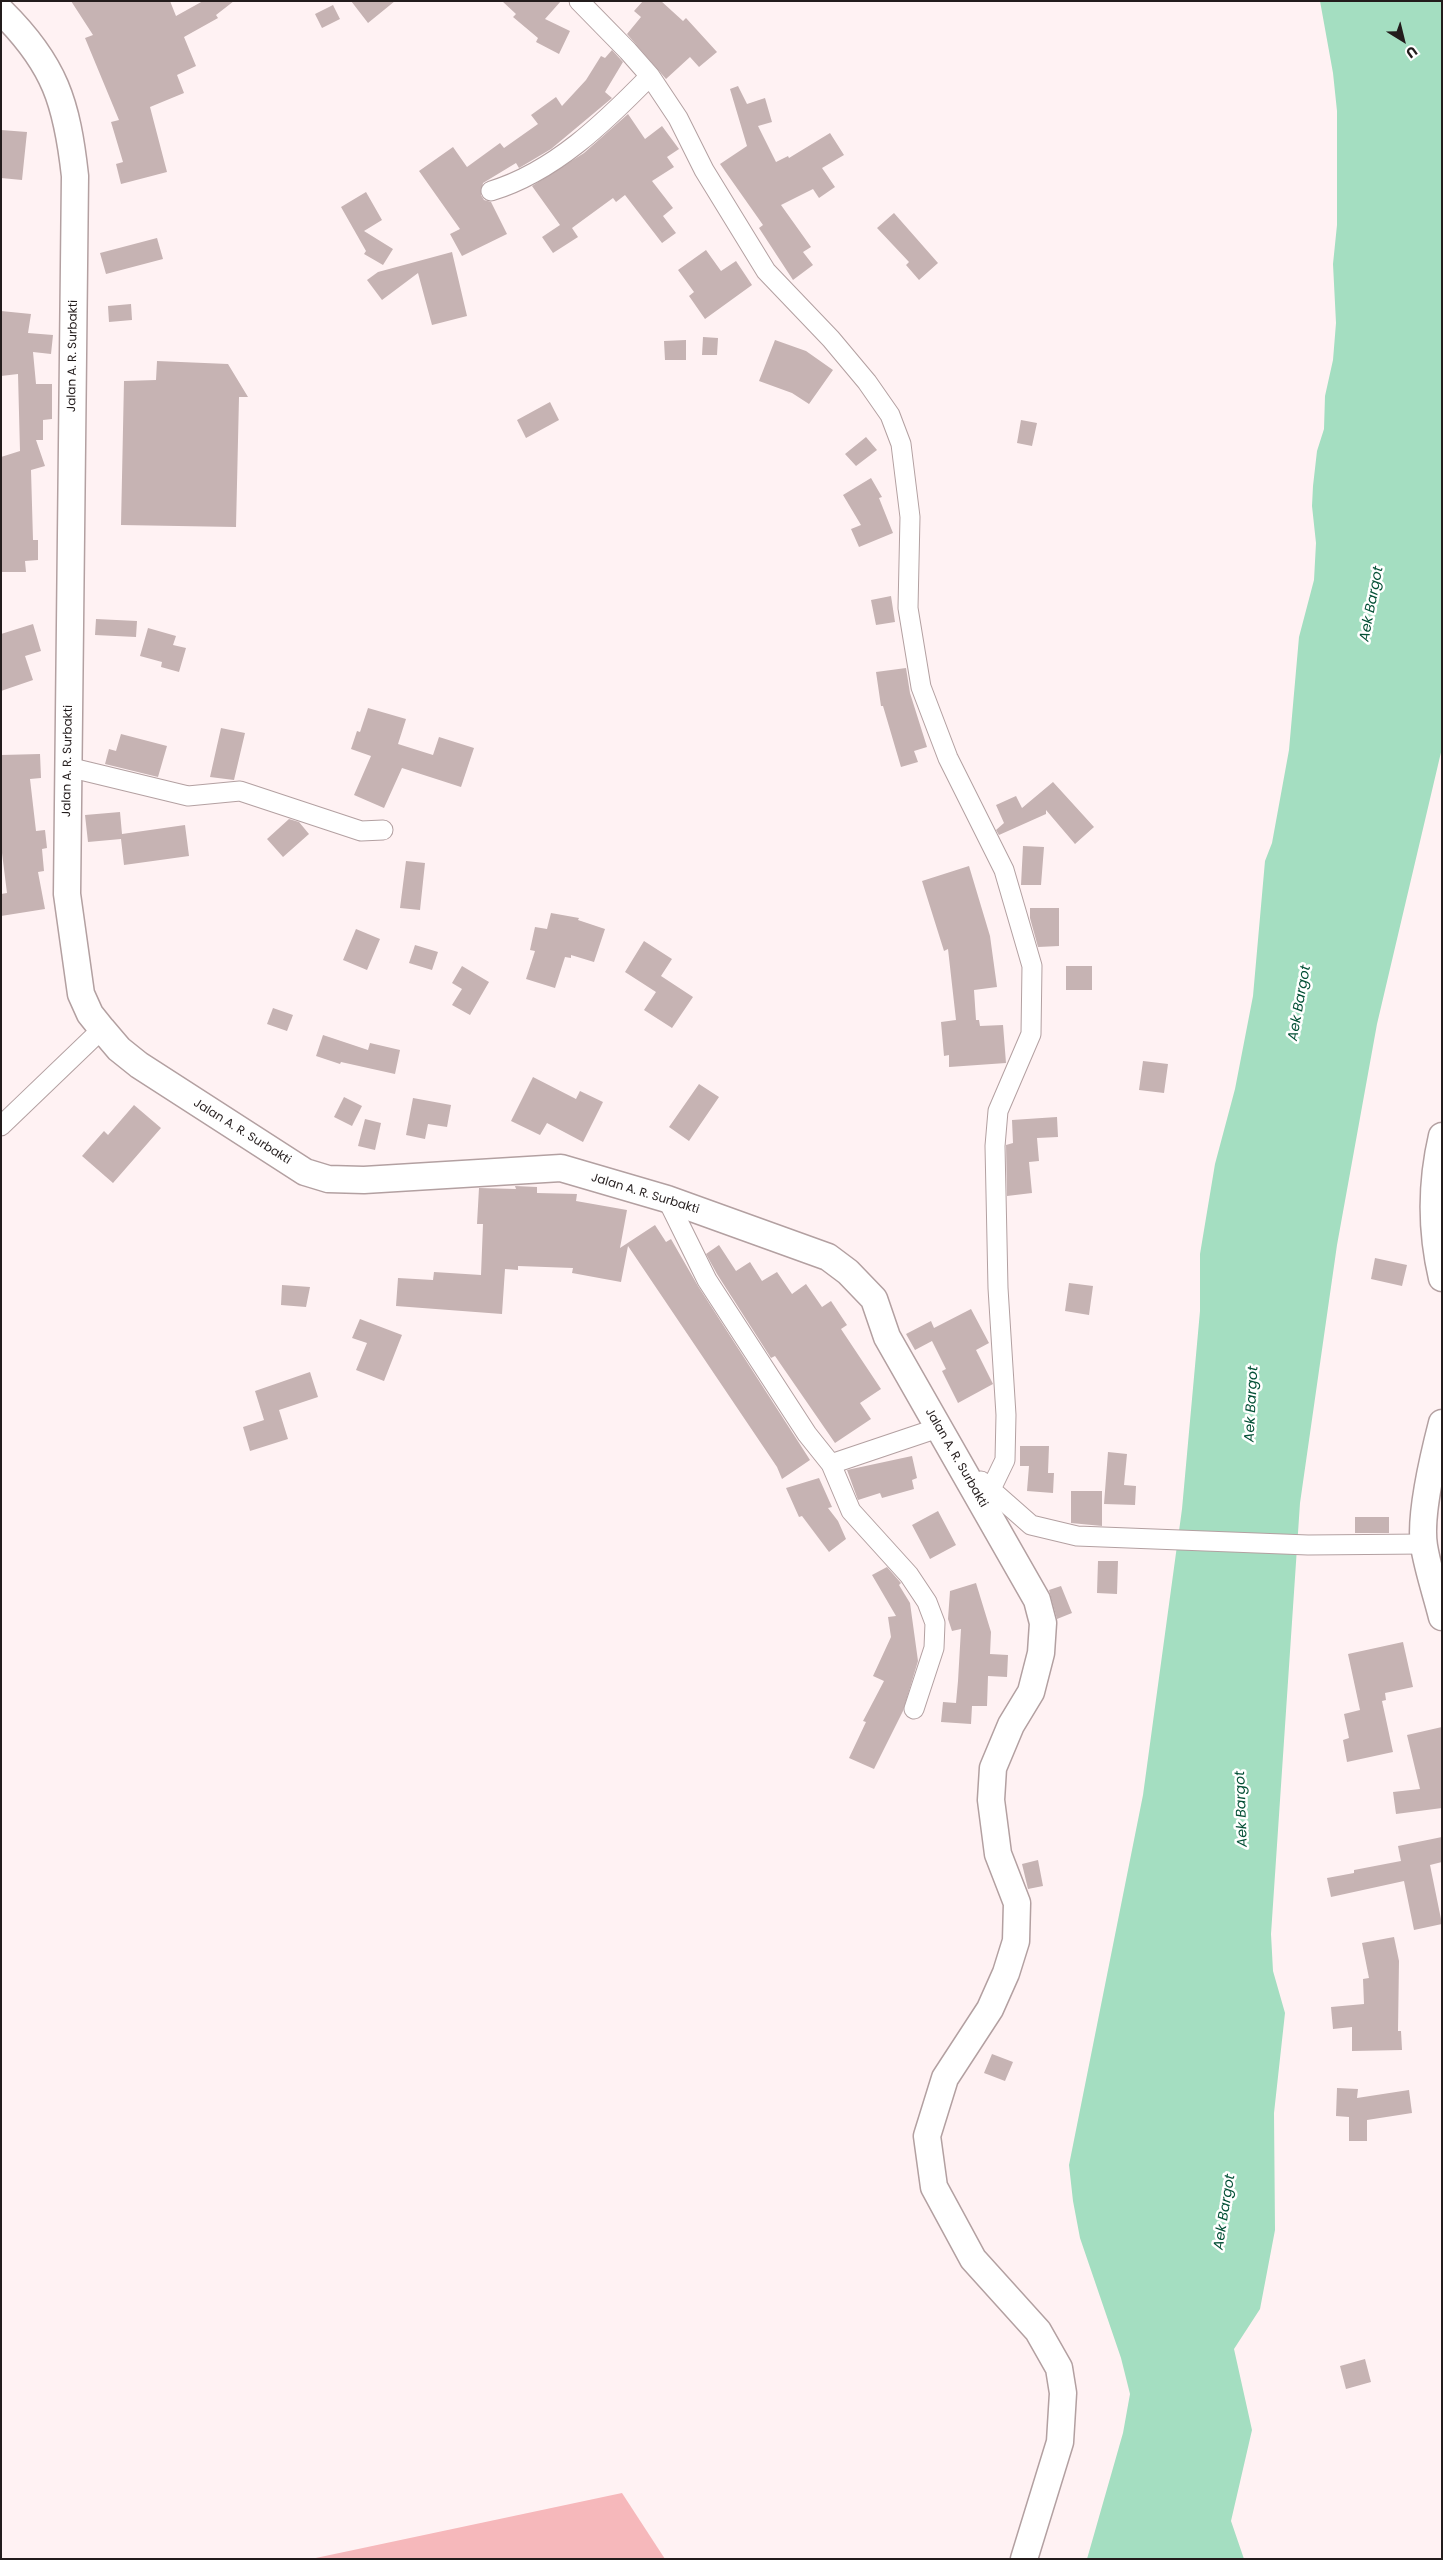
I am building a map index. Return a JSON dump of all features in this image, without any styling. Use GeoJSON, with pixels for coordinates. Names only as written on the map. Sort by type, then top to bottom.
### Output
{"type":"FeatureCollection","features":[{"type":"Feature","properties":{"kind":"main road","name":"Jalan A. R. Surbakti"},"geometry":{"type":"LineString","coordinates":[[1,11],[36,50],[54,79],[63,103],[71,138],[75,176],[67,894],[81,994],[90,1014],[119,1049],[146,1071],[305,1172],[328,1179],[364,1180],[561,1168],[667,1199],[828,1257],[848,1272],[874,1299],[887,1337],[1038,1600],[1043,1623],[1042,1652],[1031,1692],[1011,1725],[993,1768],[991,1800],[993,1818],[998,1854],[1017,1903],[1016,1941],[1006,1973],[990,2009],[945,2078],[927,2136],[934,2186],[973,2259],[1038,2331],[1059,2368],[1063,2393],[1060,2442],[1024,2559]]}},
{"type":"Feature","properties":{"kind":"main road"},"geometry":{"type":"LineString","coordinates":[[1442,1136],[1435,1165],[1434,1204],[1437,1256],[1442,1278]]}},
{"type":"Feature","properties":{"kind":"main road"},"geometry":{"type":"LineString","coordinates":[[1442,1423],[1433,1459],[1424,1524],[1424,1544],[1442,1617]]}},
{"type":"Feature","properties":{"kind":"street"},"geometry":{"type":"LineString","coordinates":[[579,1],[650,76],[678,118],[704,170],[766,272],[831,339],[867,382],[890,415],[901,444],[909,508],[908,608],[921,687],[948,758],[1004,870],[1032,966],[1031,1034],[998,1111],[995,1146],[998,1288],[1006,1415],[1005,1460],[991,1489]]}},
{"type":"Feature","properties":{"kind":"street"},"geometry":{"type":"LineString","coordinates":[[491,192],[519,182],[555,160],[613,114],[650,76]]}},
{"type":"Feature","properties":{"kind":"street"},"geometry":{"type":"LineString","coordinates":[[68,767],[188,796],[240,791],[361,831],[382,830]]}},
{"type":"Feature","properties":{"kind":"street"},"geometry":{"type":"LineString","coordinates":[[1,1126],[102,1029]]}},
{"type":"Feature","properties":{"kind":"street"},"geometry":{"type":"LineString","coordinates":[[667,1199],[707,1280],[726,1312],[808,1434],[831,1464],[851,1511],[909,1575],[927,1602],[935,1623],[934,1648],[914,1709]]}},
{"type":"Feature","properties":{"kind":"street"},"geometry":{"type":"LineString","coordinates":[[831,1464],[938,1428]]}},
{"type":"Feature","properties":{"kind":"street"},"geometry":{"type":"LineString","coordinates":[[960,1464],[1031,1525],[1076,1536],[1308,1545],[1424,1544]]}},
{"type":"Feature","properties":{"kind":"shaded area"},"geometry":{"type":"Polygon","coordinates":[[[622,2493],[665,2559],[311,2559],[622,2493]]]}},
{"type":"Feature","properties":{"kind":"water","name":"Aek Bargot"},"geometry":{"type":"Polygon","coordinates":[[[1320,1],[1442,1],[1442,748],[1377,1024],[1337,1245],[1300,1503],[1271,1934],[1273,1971],[1285,2013],[1274,2113],[1275,2230],[1260,2309],[1234,2349],[1252,2430],[1231,2521],[1244,2559],[1087,2559],[1123,2433],[1130,2394],[1121,2358],[1080,2238],[1069,2165],[1143,1795],[1182,1509],[1200,1311],[1200,1254],[1215,1164],[1235,1089],[1253,996],[1265,861],[1272,843],[1289,750],[1299,637],[1314,580],[1316,543],[1312,506],[1313,486],[1317,451],[1324,429],[1325,396],[1333,360],[1336,323],[1333,264],[1337,225],[1337,111],[1333,73],[1320,1]]]}},
{"type":"Feature","properties":{"kind":"building"},"geometry":{"type":"Polygon","coordinates":[[[71,1],[170,1],[176,16],[203,1],[234,1],[216,15],[218,18],[184,37],[196,66],[177,75],[184,93],[150,107],[167,172],[121,184],[116,164],[123,162],[111,122],[119,120],[85,38],[93,35],[71,1]]]}},
{"type":"Feature","properties":{"kind":"building"},"geometry":{"type":"Polygon","coordinates":[[[351,1],[395,1],[368,23],[351,1]]]}},
{"type":"Feature","properties":{"kind":"building"},"geometry":{"type":"Polygon","coordinates":[[[502,1],[561,1],[545,19],[570,31],[559,54],[536,42],[538,38],[513,17],[516,14],[502,1]]]}},
{"type":"Feature","properties":{"kind":"building"},"geometry":{"type":"Polygon","coordinates":[[[643,1],[661,1],[683,21],[686,18],[717,52],[699,67],[690,57],[666,79],[627,34],[641,17],[634,11],[643,1]]]}},
{"type":"Feature","properties":{"kind":"building"},"geometry":{"type":"Polygon","coordinates":[[[333,5],[340,19],[322,28],[315,14],[333,5]]]}},
{"type":"Feature","properties":{"kind":"building"},"geometry":{"type":"Polygon","coordinates":[[[612,50],[623,62],[605,92],[612,98],[551,149],[519,168],[516,163],[483,183],[481,195],[484,200],[491,202],[507,234],[462,256],[450,234],[460,229],[419,171],[453,147],[467,167],[500,143],[504,148],[538,124],[531,115],[556,97],[562,106],[586,80],[601,56],[605,58],[612,50]]]}},
{"type":"Feature","properties":{"kind":"building"},"geometry":{"type":"Polygon","coordinates":[[[738,86],[747,104],[765,98],[772,122],[758,126],[776,162],[788,156],[789,158],[830,133],[844,155],[822,168],[835,187],[819,198],[813,189],[781,205],[811,247],[803,252],[813,265],[793,280],[759,228],[763,225],[720,164],[747,146],[730,89],[738,86]]]}},
{"type":"Feature","properties":{"kind":"building"},"geometry":{"type":"Polygon","coordinates":[[[628,114],[645,139],[662,126],[679,149],[667,157],[674,167],[652,181],[673,208],[663,216],[676,233],[662,243],[625,195],[616,202],[613,198],[572,228],[578,237],[553,253],[542,237],[560,225],[532,186],[584,153],[628,114]]]}},
{"type":"Feature","properties":{"kind":"building"},"geometry":{"type":"Polygon","coordinates":[[[1,130],[27,132],[22,180],[1,178],[1,130]]]}},
{"type":"Feature","properties":{"kind":"building"},"geometry":{"type":"Polygon","coordinates":[[[366,192],[382,220],[364,231],[393,249],[383,265],[364,254],[366,251],[341,207],[366,192]]]}},
{"type":"Feature","properties":{"kind":"building"},"geometry":{"type":"Polygon","coordinates":[[[894,213],[938,263],[919,280],[906,265],[909,262],[877,228],[894,213]]]}},
{"type":"Feature","properties":{"kind":"building"},"geometry":{"type":"Polygon","coordinates":[[[157,238],[163,259],[106,274],[100,253],[157,238]]]}},
{"type":"Feature","properties":{"kind":"building"},"geometry":{"type":"Polygon","coordinates":[[[706,250],[721,271],[736,261],[752,285],[705,319],[689,296],[694,292],[678,270],[706,250]]]}},
{"type":"Feature","properties":{"kind":"building"},"geometry":{"type":"Polygon","coordinates":[[[452,252],[467,316],[432,325],[418,273],[382,300],[367,280],[378,272],[452,252]]]}},
{"type":"Feature","properties":{"kind":"building"},"geometry":{"type":"Polygon","coordinates":[[[131,304],[132,320],[109,322],[108,306],[131,304]]]}},
{"type":"Feature","properties":{"kind":"building"},"geometry":{"type":"Polygon","coordinates":[[[1,311],[31,314],[28,333],[53,335],[51,354],[33,352],[36,384],[52,384],[52,419],[43,420],[43,440],[36,440],[45,466],[31,470],[33,540],[38,540],[38,560],[25,561],[26,572],[1,572],[1,457],[20,451],[18,374],[1,376],[1,311]]]}},
{"type":"Feature","properties":{"kind":"building"},"geometry":{"type":"Polygon","coordinates":[[[703,337],[718,338],[717,355],[702,355],[703,337]]]}},
{"type":"Feature","properties":{"kind":"building"},"geometry":{"type":"Polygon","coordinates":[[[686,340],[686,360],[665,360],[664,341],[686,340]]]}},
{"type":"Feature","properties":{"kind":"building"},"geometry":{"type":"Polygon","coordinates":[[[775,340],[806,351],[833,370],[809,404],[792,393],[759,381],[775,340]]]}},
{"type":"Feature","properties":{"kind":"building"},"geometry":{"type":"Polygon","coordinates":[[[157,361],[228,364],[248,397],[239,397],[236,527],[121,525],[124,381],[156,380],[157,361]]]}},
{"type":"Feature","properties":{"kind":"building"},"geometry":{"type":"Polygon","coordinates":[[[550,402],[559,420],[526,438],[517,420],[550,402]]]}},
{"type":"Feature","properties":{"kind":"building"},"geometry":{"type":"Polygon","coordinates":[[[1021,420],[1037,423],[1032,446],[1017,443],[1021,420]]]}},
{"type":"Feature","properties":{"kind":"building"},"geometry":{"type":"Polygon","coordinates":[[[866,437],[877,450],[856,466],[845,454],[866,437]]]}},
{"type":"Feature","properties":{"kind":"building"},"geometry":{"type":"Polygon","coordinates":[[[871,478],[882,497],[879,498],[893,533],[859,547],[851,529],[861,525],[843,495],[871,478]]]}},
{"type":"Feature","properties":{"kind":"building"},"geometry":{"type":"Polygon","coordinates":[[[891,596],[895,622],[876,625],[871,600],[891,596]]]}},
{"type":"Feature","properties":{"kind":"building"},"geometry":{"type":"Polygon","coordinates":[[[96,619],[137,621],[136,637],[95,635],[96,619]]]}},
{"type":"Feature","properties":{"kind":"building"},"geometry":{"type":"Polygon","coordinates":[[[33,624],[41,651],[25,656],[33,680],[1,691],[1,634],[33,624]]]}},
{"type":"Feature","properties":{"kind":"building"},"geometry":{"type":"Polygon","coordinates":[[[148,628],[176,636],[173,645],[186,648],[179,672],[161,667],[162,662],[140,656],[148,628]]]}},
{"type":"Feature","properties":{"kind":"building"},"geometry":{"type":"Polygon","coordinates":[[[906,668],[910,693],[927,747],[914,751],[918,762],[901,767],[883,706],[881,706],[876,672],[906,668]]]}},
{"type":"Feature","properties":{"kind":"building"},"geometry":{"type":"Polygon","coordinates":[[[368,708],[406,719],[398,744],[433,755],[439,737],[474,748],[461,787],[402,768],[384,808],[354,795],[371,756],[351,749],[357,731],[360,732],[368,708]]]}},
{"type":"Feature","properties":{"kind":"building"},"geometry":{"type":"Polygon","coordinates":[[[221,728],[245,733],[234,780],[210,777],[221,728]]]}},
{"type":"Feature","properties":{"kind":"building"},"geometry":{"type":"Polygon","coordinates":[[[121,734],[167,746],[158,777],[105,764],[109,749],[116,751],[121,734]]]}},
{"type":"Feature","properties":{"kind":"building"},"geometry":{"type":"Polygon","coordinates":[[[40,754],[41,778],[30,779],[36,831],[45,830],[47,848],[42,849],[44,871],[38,872],[45,909],[1,916],[1,894],[7,893],[1,845],[1,755],[40,754]]]}},
{"type":"Feature","properties":{"kind":"building"},"geometry":{"type":"Polygon","coordinates":[[[1053,782],[1094,827],[1075,844],[1046,810],[1046,814],[999,835],[996,830],[1004,823],[996,805],[1016,796],[1022,808],[1053,782]]]}},
{"type":"Feature","properties":{"kind":"building"},"geometry":{"type":"Polygon","coordinates":[[[120,812],[122,834],[185,825],[189,856],[124,865],[121,839],[88,842],[85,815],[120,812]]]}},
{"type":"Feature","properties":{"kind":"building"},"geometry":{"type":"Polygon","coordinates":[[[289,819],[299,822],[309,834],[283,857],[267,839],[289,819]]]}},
{"type":"Feature","properties":{"kind":"building"},"geometry":{"type":"Polygon","coordinates":[[[1023,846],[1044,847],[1041,885],[1021,885],[1023,846]]]}},
{"type":"Feature","properties":{"kind":"building"},"geometry":{"type":"Polygon","coordinates":[[[406,861],[425,863],[420,910],[400,908],[406,861]]]}},
{"type":"Feature","properties":{"kind":"building"},"geometry":{"type":"Polygon","coordinates":[[[969,866],[990,936],[997,987],[974,990],[976,1020],[979,1020],[980,1026],[1003,1025],[1006,1063],[949,1067],[949,1055],[944,1056],[941,1022],[956,1020],[948,949],[944,951],[922,881],[969,866]]]}},
{"type":"Feature","properties":{"kind":"building"},"geometry":{"type":"Polygon","coordinates":[[[1030,908],[1059,908],[1059,946],[1038,947],[1030,918],[1030,908]]]}},
{"type":"Feature","properties":{"kind":"building"},"geometry":{"type":"Polygon","coordinates":[[[551,913],[579,918],[578,920],[605,929],[594,962],[571,955],[571,958],[565,957],[555,988],[526,979],[535,951],[530,950],[535,927],[547,929],[551,913]]]}},
{"type":"Feature","properties":{"kind":"building"},"geometry":{"type":"Polygon","coordinates":[[[356,929],[380,939],[367,970],[343,960],[356,929]]]}},
{"type":"Feature","properties":{"kind":"building"},"geometry":{"type":"Polygon","coordinates":[[[644,941],[672,959],[661,976],[693,997],[672,1028],[644,1010],[656,992],[625,972],[644,941]]]}},
{"type":"Feature","properties":{"kind":"building"},"geometry":{"type":"Polygon","coordinates":[[[415,945],[438,952],[432,970],[409,963],[415,945]]]}},
{"type":"Feature","properties":{"kind":"building"},"geometry":{"type":"Polygon","coordinates":[[[462,966],[489,982],[470,1015],[452,1005],[462,989],[452,983],[462,966]]]}},
{"type":"Feature","properties":{"kind":"building"},"geometry":{"type":"Polygon","coordinates":[[[1066,966],[1092,966],[1092,990],[1066,990],[1066,966]]]}},
{"type":"Feature","properties":{"kind":"building"},"geometry":{"type":"Polygon","coordinates":[[[273,1008],[293,1015],[287,1031],[267,1024],[273,1008]]]}},
{"type":"Feature","properties":{"kind":"building"},"geometry":{"type":"Polygon","coordinates":[[[323,1035],[368,1050],[370,1043],[400,1050],[395,1074],[341,1062],[340,1064],[316,1056],[323,1035]]]}},
{"type":"Feature","properties":{"kind":"building"},"geometry":{"type":"Polygon","coordinates":[[[1143,1061],[1168,1064],[1164,1093],[1139,1090],[1143,1061]]]}},
{"type":"Feature","properties":{"kind":"building"},"geometry":{"type":"Polygon","coordinates":[[[533,1077],[576,1099],[580,1091],[603,1102],[583,1142],[547,1123],[540,1135],[511,1121],[533,1077]]]}},
{"type":"Feature","properties":{"kind":"building"},"geometry":{"type":"Polygon","coordinates":[[[699,1084],[719,1097],[689,1141],[669,1127],[699,1084]]]}},
{"type":"Feature","properties":{"kind":"building"},"geometry":{"type":"Polygon","coordinates":[[[344,1097],[362,1106],[352,1126],[334,1117],[344,1097]]]}},
{"type":"Feature","properties":{"kind":"building"},"geometry":{"type":"Polygon","coordinates":[[[413,1098],[451,1105],[447,1127],[428,1124],[425,1139],[406,1135],[413,1098]]]}},
{"type":"Feature","properties":{"kind":"building"},"geometry":{"type":"Polygon","coordinates":[[[134,1105],[161,1128],[113,1183],[82,1156],[104,1131],[108,1135],[134,1105]]]}},
{"type":"Feature","properties":{"kind":"building"},"geometry":{"type":"Polygon","coordinates":[[[1057,1117],[1058,1137],[1037,1138],[1039,1161],[1029,1162],[1032,1193],[1007,1196],[1006,1145],[1013,1143],[1012,1120],[1057,1117]]]}},
{"type":"Feature","properties":{"kind":"building"},"geometry":{"type":"Polygon","coordinates":[[[365,1119],[381,1123],[375,1150],[358,1146],[365,1119]]]}},
{"type":"Feature","properties":{"kind":"building"},"geometry":{"type":"Polygon","coordinates":[[[515,1186],[537,1187],[537,1193],[577,1194],[576,1201],[627,1210],[620,1248],[655,1225],[666,1242],[671,1239],[698,1286],[810,1460],[782,1479],[777,1467],[628,1246],[621,1282],[572,1273],[573,1268],[518,1266],[518,1270],[505,1269],[502,1314],[396,1306],[398,1278],[433,1280],[434,1272],[481,1275],[483,1224],[477,1224],[479,1188],[516,1189],[515,1186]]]}},
{"type":"Feature","properties":{"kind":"building"},"geometry":{"type":"Polygon","coordinates":[[[719,1245],[736,1271],[750,1262],[762,1281],[777,1272],[792,1294],[806,1284],[822,1307],[831,1301],[847,1325],[841,1329],[881,1389],[860,1403],[871,1419],[835,1443],[775,1356],[771,1358],[717,1274],[706,1254],[719,1245]]]}},
{"type":"Feature","properties":{"kind":"building"},"geometry":{"type":"Polygon","coordinates":[[[1375,1258],[1407,1265],[1402,1286],[1371,1279],[1375,1258]]]}},
{"type":"Feature","properties":{"kind":"building"},"geometry":{"type":"Polygon","coordinates":[[[1069,1283],[1093,1286],[1089,1315],[1065,1311],[1069,1283]]]}},
{"type":"Feature","properties":{"kind":"building"},"geometry":{"type":"Polygon","coordinates":[[[282,1285],[310,1287],[306,1307],[281,1305],[282,1285]]]}},
{"type":"Feature","properties":{"kind":"building"},"geometry":{"type":"Polygon","coordinates":[[[971,1309],[989,1343],[976,1350],[993,1384],[958,1403],[942,1371],[946,1369],[932,1341],[915,1350],[906,1334],[931,1321],[934,1328],[971,1309]]]}},
{"type":"Feature","properties":{"kind":"building"},"geometry":{"type":"Polygon","coordinates":[[[360,1319],[402,1335],[384,1381],[356,1370],[367,1343],[352,1338],[360,1319]]]}},
{"type":"Feature","properties":{"kind":"building"},"geometry":{"type":"Polygon","coordinates":[[[310,1372],[318,1397],[279,1410],[288,1439],[250,1451],[243,1427],[264,1420],[255,1391],[310,1372]]]}},
{"type":"Feature","properties":{"kind":"building"},"geometry":{"type":"Polygon","coordinates":[[[1020,1446],[1049,1446],[1048,1473],[1054,1473],[1053,1493],[1027,1491],[1029,1466],[1020,1466],[1020,1446]]]}},
{"type":"Feature","properties":{"kind":"building"},"geometry":{"type":"Polygon","coordinates":[[[1108,1452],[1127,1454],[1124,1485],[1136,1486],[1135,1505],[1104,1504],[1108,1452]]]}},
{"type":"Feature","properties":{"kind":"building"},"geometry":{"type":"Polygon","coordinates":[[[912,1456],[917,1478],[912,1480],[914,1489],[882,1498],[880,1493],[858,1500],[847,1470],[912,1456]]]}},
{"type":"Feature","properties":{"kind":"building"},"geometry":{"type":"Polygon","coordinates":[[[819,1478],[832,1507],[828,1508],[838,1521],[846,1539],[829,1552],[802,1516],[799,1517],[786,1488],[819,1478]]]}},
{"type":"Feature","properties":{"kind":"building"},"geometry":{"type":"Polygon","coordinates":[[[1071,1491],[1102,1491],[1102,1526],[1071,1523],[1071,1491]]]}},
{"type":"Feature","properties":{"kind":"building"},"geometry":{"type":"Polygon","coordinates":[[[938,1511],[956,1545],[930,1559],[912,1525],[938,1511]]]}},
{"type":"Feature","properties":{"kind":"building"},"geometry":{"type":"Polygon","coordinates":[[[1355,1517],[1389,1517],[1389,1533],[1355,1533],[1355,1517]]]}},
{"type":"Feature","properties":{"kind":"building"},"geometry":{"type":"Polygon","coordinates":[[[1098,1561],[1118,1561],[1117,1594],[1097,1593],[1098,1561]]]}},
{"type":"Feature","properties":{"kind":"building"},"geometry":{"type":"Polygon","coordinates":[[[887,1567],[901,1583],[899,1585],[910,1603],[918,1661],[903,1711],[874,1769],[849,1758],[866,1722],[863,1721],[884,1681],[873,1676],[891,1637],[888,1617],[896,1616],[872,1575],[887,1567]]]}},
{"type":"Feature","properties":{"kind":"building"},"geometry":{"type":"Polygon","coordinates":[[[976,1583],[991,1632],[990,1654],[1008,1655],[1007,1677],[988,1676],[987,1706],[972,1706],[971,1724],[941,1722],[943,1702],[956,1703],[958,1681],[961,1629],[952,1631],[948,1619],[950,1591],[976,1583]]]}},
{"type":"Feature","properties":{"kind":"building"},"geometry":{"type":"Polygon","coordinates":[[[1061,1586],[1072,1613],[1057,1619],[1049,1590],[1061,1586]]]}},
{"type":"Feature","properties":{"kind":"building"},"geometry":{"type":"Polygon","coordinates":[[[1403,1642],[1413,1687],[1385,1693],[1386,1700],[1382,1701],[1393,1752],[1347,1762],[1343,1740],[1349,1738],[1344,1714],[1360,1710],[1348,1654],[1403,1642]]]}},
{"type":"Feature","properties":{"kind":"building"},"geometry":{"type":"Polygon","coordinates":[[[1442,1727],[1442,1808],[1396,1814],[1393,1792],[1420,1789],[1407,1735],[1442,1727]]]}},
{"type":"Feature","properties":{"kind":"building"},"geometry":{"type":"Polygon","coordinates":[[[1442,1837],[1442,1862],[1430,1865],[1442,1924],[1414,1930],[1404,1881],[1331,1897],[1327,1878],[1354,1873],[1354,1870],[1401,1861],[1398,1846],[1442,1837]]]}},
{"type":"Feature","properties":{"kind":"building"},"geometry":{"type":"Polygon","coordinates":[[[1038,1860],[1043,1886],[1028,1889],[1022,1864],[1038,1860]]]}},
{"type":"Feature","properties":{"kind":"building"},"geometry":{"type":"Polygon","coordinates":[[[1394,1937],[1399,1961],[1398,2031],[1401,2031],[1402,2050],[1352,2051],[1352,2027],[1333,2029],[1331,2007],[1364,2004],[1363,1979],[1369,1978],[1362,1943],[1394,1937]]]}},
{"type":"Feature","properties":{"kind":"building"},"geometry":{"type":"Polygon","coordinates":[[[992,2054],[1013,2062],[1005,2081],[984,2073],[992,2054]]]}},
{"type":"Feature","properties":{"kind":"building"},"geometry":{"type":"Polygon","coordinates":[[[1337,2088],[1358,2089],[1357,2098],[1409,2090],[1412,2113],[1367,2120],[1367,2141],[1349,2141],[1349,2117],[1336,2116],[1337,2088]]]}},
{"type":"Feature","properties":{"kind":"building"},"geometry":{"type":"Polygon","coordinates":[[[1365,2359],[1371,2382],[1346,2389],[1340,2366],[1365,2359]]]}}]}
